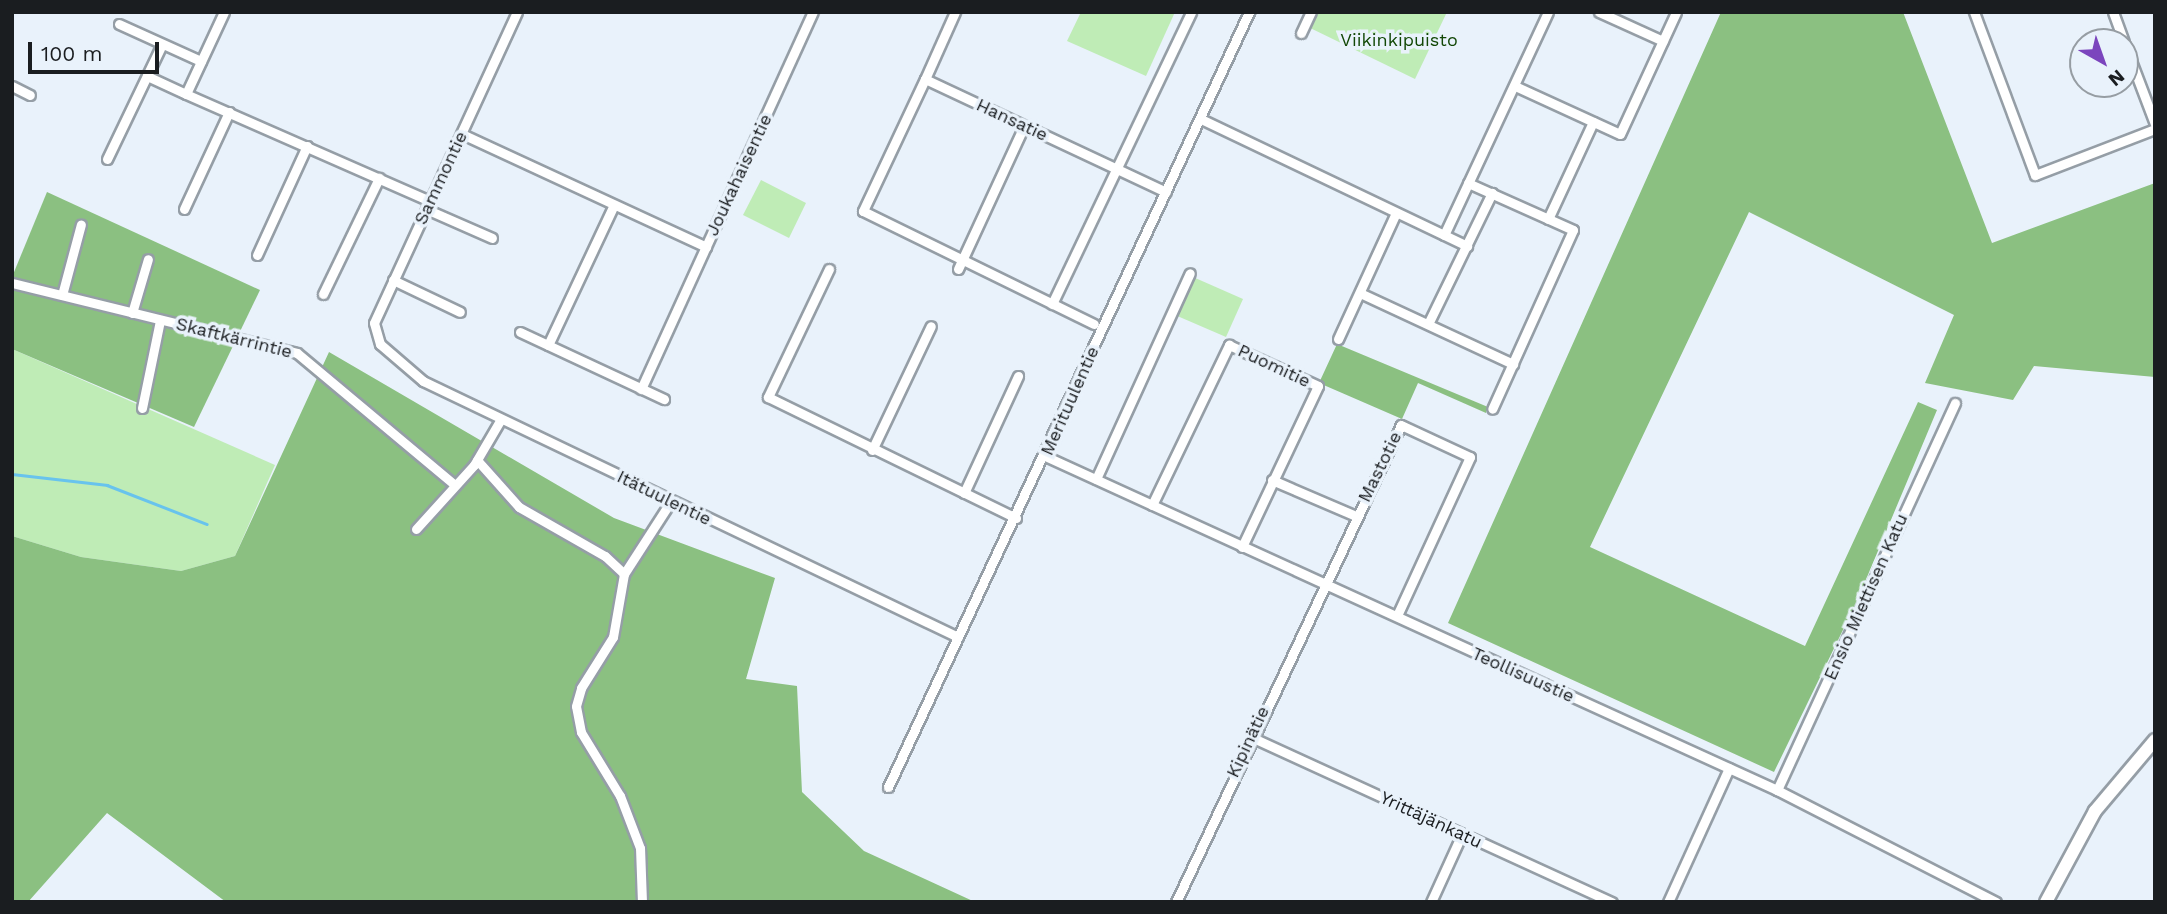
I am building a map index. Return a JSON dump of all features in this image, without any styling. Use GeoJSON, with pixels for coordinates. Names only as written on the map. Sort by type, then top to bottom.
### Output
{"type":"FeatureCollection","features":[{"type":"Feature","properties":{"kind":"main road"},"geometry":{"type":"LineString","coordinates":[[2046,902],[2095,811],[2155,740]]}},
{"type":"Feature","properties":{"kind":"street"},"geometry":{"type":"LineString","coordinates":[[186,94],[224,12]]}},
{"type":"Feature","properties":{"kind":"street","name":"Sammontie"},"geometry":{"type":"LineString","coordinates":[[380,344],[374,323],[517,12]]}},
{"type":"Feature","properties":{"kind":"street","name":"Joukahaisentie"},"geometry":{"type":"LineString","coordinates":[[462,134],[706,247],[813,12]]}},
{"type":"Feature","properties":{"kind":"street"},"geometry":{"type":"LineString","coordinates":[[955,12],[863,211],[960,265],[1094,324]]}},
{"type":"Feature","properties":{"kind":"street"},"geometry":{"type":"LineString","coordinates":[[1052,304],[1191,12]]}},
{"type":"Feature","properties":{"kind":"street","name":"Merituulentie"},"geometry":{"type":"LineString","coordinates":[[888,788],[1045,456],[1249,12]]}},
{"type":"Feature","properties":{"kind":"street"},"geometry":{"type":"LineString","coordinates":[[1301,33],[1311,12]]}},
{"type":"Feature","properties":{"kind":"street"},"geometry":{"type":"LineString","coordinates":[[1444,235],[1548,12]]}},
{"type":"Feature","properties":{"kind":"street"},"geometry":{"type":"LineString","coordinates":[[1600,12],[1663,41]]}},
{"type":"Feature","properties":{"kind":"street"},"geometry":{"type":"LineString","coordinates":[[1515,86],[1620,134],[1676,12]]}},
{"type":"Feature","properties":{"kind":"street"},"geometry":{"type":"LineString","coordinates":[[1973,12],[2035,175],[2155,127],[2139,84]]}},
{"type":"Feature","properties":{"kind":"street"},"geometry":{"type":"LineString","coordinates":[[119,24],[201,61]]}},
{"type":"Feature","properties":{"kind":"street"},"geometry":{"type":"LineString","coordinates":[[107,159],[162,44]]}},
{"type":"Feature","properties":{"kind":"street"},"geometry":{"type":"LineString","coordinates":[[147,76],[379,178],[492,238]]}},
{"type":"Feature","properties":{"kind":"street","name":"Hansatie"},"geometry":{"type":"LineString","coordinates":[[925,79],[1166,192]]}},
{"type":"Feature","properties":{"kind":"street"},"geometry":{"type":"LineString","coordinates":[[12,86],[30,95]]}},
{"type":"Feature","properties":{"kind":"street"},"geometry":{"type":"LineString","coordinates":[[184,209],[229,112]]}},
{"type":"Feature","properties":{"kind":"street"},"geometry":{"type":"LineString","coordinates":[[1201,119],[1467,246]]}},
{"type":"Feature","properties":{"kind":"street"},"geometry":{"type":"LineString","coordinates":[[1548,219],[1593,122]]}},
{"type":"Feature","properties":{"kind":"street"},"geometry":{"type":"LineString","coordinates":[[960,265],[1024,126]]}},
{"type":"Feature","properties":{"kind":"street"},"geometry":{"type":"LineString","coordinates":[[257,255],[307,146]]}},
{"type":"Feature","properties":{"kind":"street"},"geometry":{"type":"LineString","coordinates":[[323,294],[379,178]]}},
{"type":"Feature","properties":{"kind":"street"},"geometry":{"type":"LineString","coordinates":[[1468,183],[1573,230],[1492,408]]}},
{"type":"Feature","properties":{"kind":"street"},"geometry":{"type":"LineString","coordinates":[[1428,324],[1492,193]]}},
{"type":"Feature","properties":{"kind":"street"},"geometry":{"type":"LineString","coordinates":[[548,345],[614,205]]}},
{"type":"Feature","properties":{"kind":"street"},"geometry":{"type":"LineString","coordinates":[[1338,340],[1396,213]]}},
{"type":"Feature","properties":{"kind":"street"},"geometry":{"type":"LineString","coordinates":[[62,295],[81,224]]}},
{"type":"Feature","properties":{"kind":"street"},"geometry":{"type":"LineString","coordinates":[[641,389],[706,247]]}},
{"type":"Feature","properties":{"kind":"street"},"geometry":{"type":"LineString","coordinates":[[132,313],[148,259]]}},
{"type":"Feature","properties":{"kind":"street"},"geometry":{"type":"LineString","coordinates":[[829,269],[768,397],[1016,518]]}},
{"type":"Feature","properties":{"kind":"street"},"geometry":{"type":"LineString","coordinates":[[1096,479],[1190,273]]}},
{"type":"Feature","properties":{"kind":"street"},"geometry":{"type":"LineString","coordinates":[[393,280],[460,312]]}},
{"type":"Feature","properties":{"kind":"street","name":"Skaftkärrintie"},"geometry":{"type":"LineString","coordinates":[[12,283],[297,353],[455,485]]}},
{"type":"Feature","properties":{"kind":"street"},"geometry":{"type":"LineString","coordinates":[[1360,293],[1513,364]]}},
{"type":"Feature","properties":{"kind":"street"},"geometry":{"type":"LineString","coordinates":[[142,408],[160,320]]}},
{"type":"Feature","properties":{"kind":"street"},"geometry":{"type":"LineString","coordinates":[[872,450],[931,326]]}},
{"type":"Feature","properties":{"kind":"street"},"geometry":{"type":"LineString","coordinates":[[520,332],[664,400]]}},
{"type":"Feature","properties":{"kind":"street","name":"Itätuulentie"},"geometry":{"type":"LineString","coordinates":[[380,344],[423,381],[958,637]]}},
{"type":"Feature","properties":{"kind":"street","name":"Puomitie"},"geometry":{"type":"LineString","coordinates":[[1152,505],[1229,345],[1318,386],[1242,547]]}},
{"type":"Feature","properties":{"kind":"street"},"geometry":{"type":"LineString","coordinates":[[964,493],[1018,376]]}},
{"type":"Feature","properties":{"kind":"street","name":"Ensio Miettisen Katu"},"geometry":{"type":"LineString","coordinates":[[1777,790],[1955,404]]}},
{"type":"Feature","properties":{"kind":"street"},"geometry":{"type":"LineString","coordinates":[[416,529],[477,460],[501,419]]}},
{"type":"Feature","properties":{"kind":"street","name":"Mastotie"},"geometry":{"type":"LineString","coordinates":[[1324,584],[1401,425],[1470,457],[1397,616]]}},
{"type":"Feature","properties":{"kind":"street","name":"Teollisuustie"},"geometry":{"type":"LineString","coordinates":[[1045,456],[1777,790],[1996,902]]}},
{"type":"Feature","properties":{"kind":"street"},"geometry":{"type":"LineString","coordinates":[[477,460],[495,481],[539,522],[605,556],[624,574]]}},
{"type":"Feature","properties":{"kind":"street"},"geometry":{"type":"LineString","coordinates":[[1272,480],[1356,516]]}},
{"type":"Feature","properties":{"kind":"street"},"geometry":{"type":"LineString","coordinates":[[642,902],[640,848],[620,796],[581,732],[576,706],[581,688],[613,636],[624,574],[671,501]]}},
{"type":"Feature","properties":{"kind":"street","name":"Kipinätie"},"geometry":{"type":"LineString","coordinates":[[1176,902],[1324,584]]}},
{"type":"Feature","properties":{"kind":"street","name":"Yrittäjänkatu"},"geometry":{"type":"LineString","coordinates":[[1251,737],[1612,902]]}},
{"type":"Feature","properties":{"kind":"street"},"geometry":{"type":"LineString","coordinates":[[1668,902],[1729,768]]}},
{"type":"Feature","properties":{"kind":"street"},"geometry":{"type":"LineString","coordinates":[[1431,902],[1462,834]]}},
{"type":"Feature","properties":{"kind":"green space"},"geometry":{"type":"Polygon","coordinates":[[[1081,12],[1175,12],[1146,76],[1067,41],[1081,12]]]}},
{"type":"Feature","properties":{"kind":"green space","name":"Viikinkipuisto"},"geometry":{"type":"Polygon","coordinates":[[[1310,12],[1447,12],[1415,79],[1304,25],[1310,12]]]}},
{"type":"Feature","properties":{"kind":"green space"},"geometry":{"type":"Polygon","coordinates":[[[1721,12],[1903,12],[1992,243],[2155,183],[2155,377],[2034,366],[2013,400],[1925,383],[1954,315],[1749,212],[1590,547],[1805,646],[1918,402],[1937,410],[1857,601],[1774,772],[1448,623],[1721,12]]]}},
{"type":"Feature","properties":{"kind":"green space"},"geometry":{"type":"Polygon","coordinates":[[[761,180],[806,203],[789,238],[743,215],[761,180]]]}},
{"type":"Feature","properties":{"kind":"green space"},"geometry":{"type":"Polygon","coordinates":[[[47,192],[260,290],[194,427],[12,349],[12,277],[47,192]]]}},
{"type":"Feature","properties":{"kind":"green space"},"geometry":{"type":"Polygon","coordinates":[[[1193,277],[1243,299],[1226,337],[1175,315],[1193,277]]]}},
{"type":"Feature","properties":{"kind":"green space"},"geometry":{"type":"Polygon","coordinates":[[[1337,344],[1488,407],[1486,413],[1418,383],[1402,419],[1319,383],[1337,344]]]}},
{"type":"Feature","properties":{"kind":"green space"},"geometry":{"type":"Polygon","coordinates":[[[12,349],[275,465],[235,556],[181,571],[81,557],[12,536],[12,349]]]}},
{"type":"Feature","properties":{"kind":"green space"},"geometry":{"type":"Polygon","coordinates":[[[329,352],[614,518],[775,578],[746,679],[797,686],[802,792],[864,851],[975,902],[226,902],[107,813],[28,902],[12,902],[12,536],[81,557],[181,571],[235,556],[329,352]]]}},
{"type":"Feature","properties":{"kind":"waterway"},"geometry":{"type":"LineString","coordinates":[[12,474],[107,485],[207,524]]}}]}
